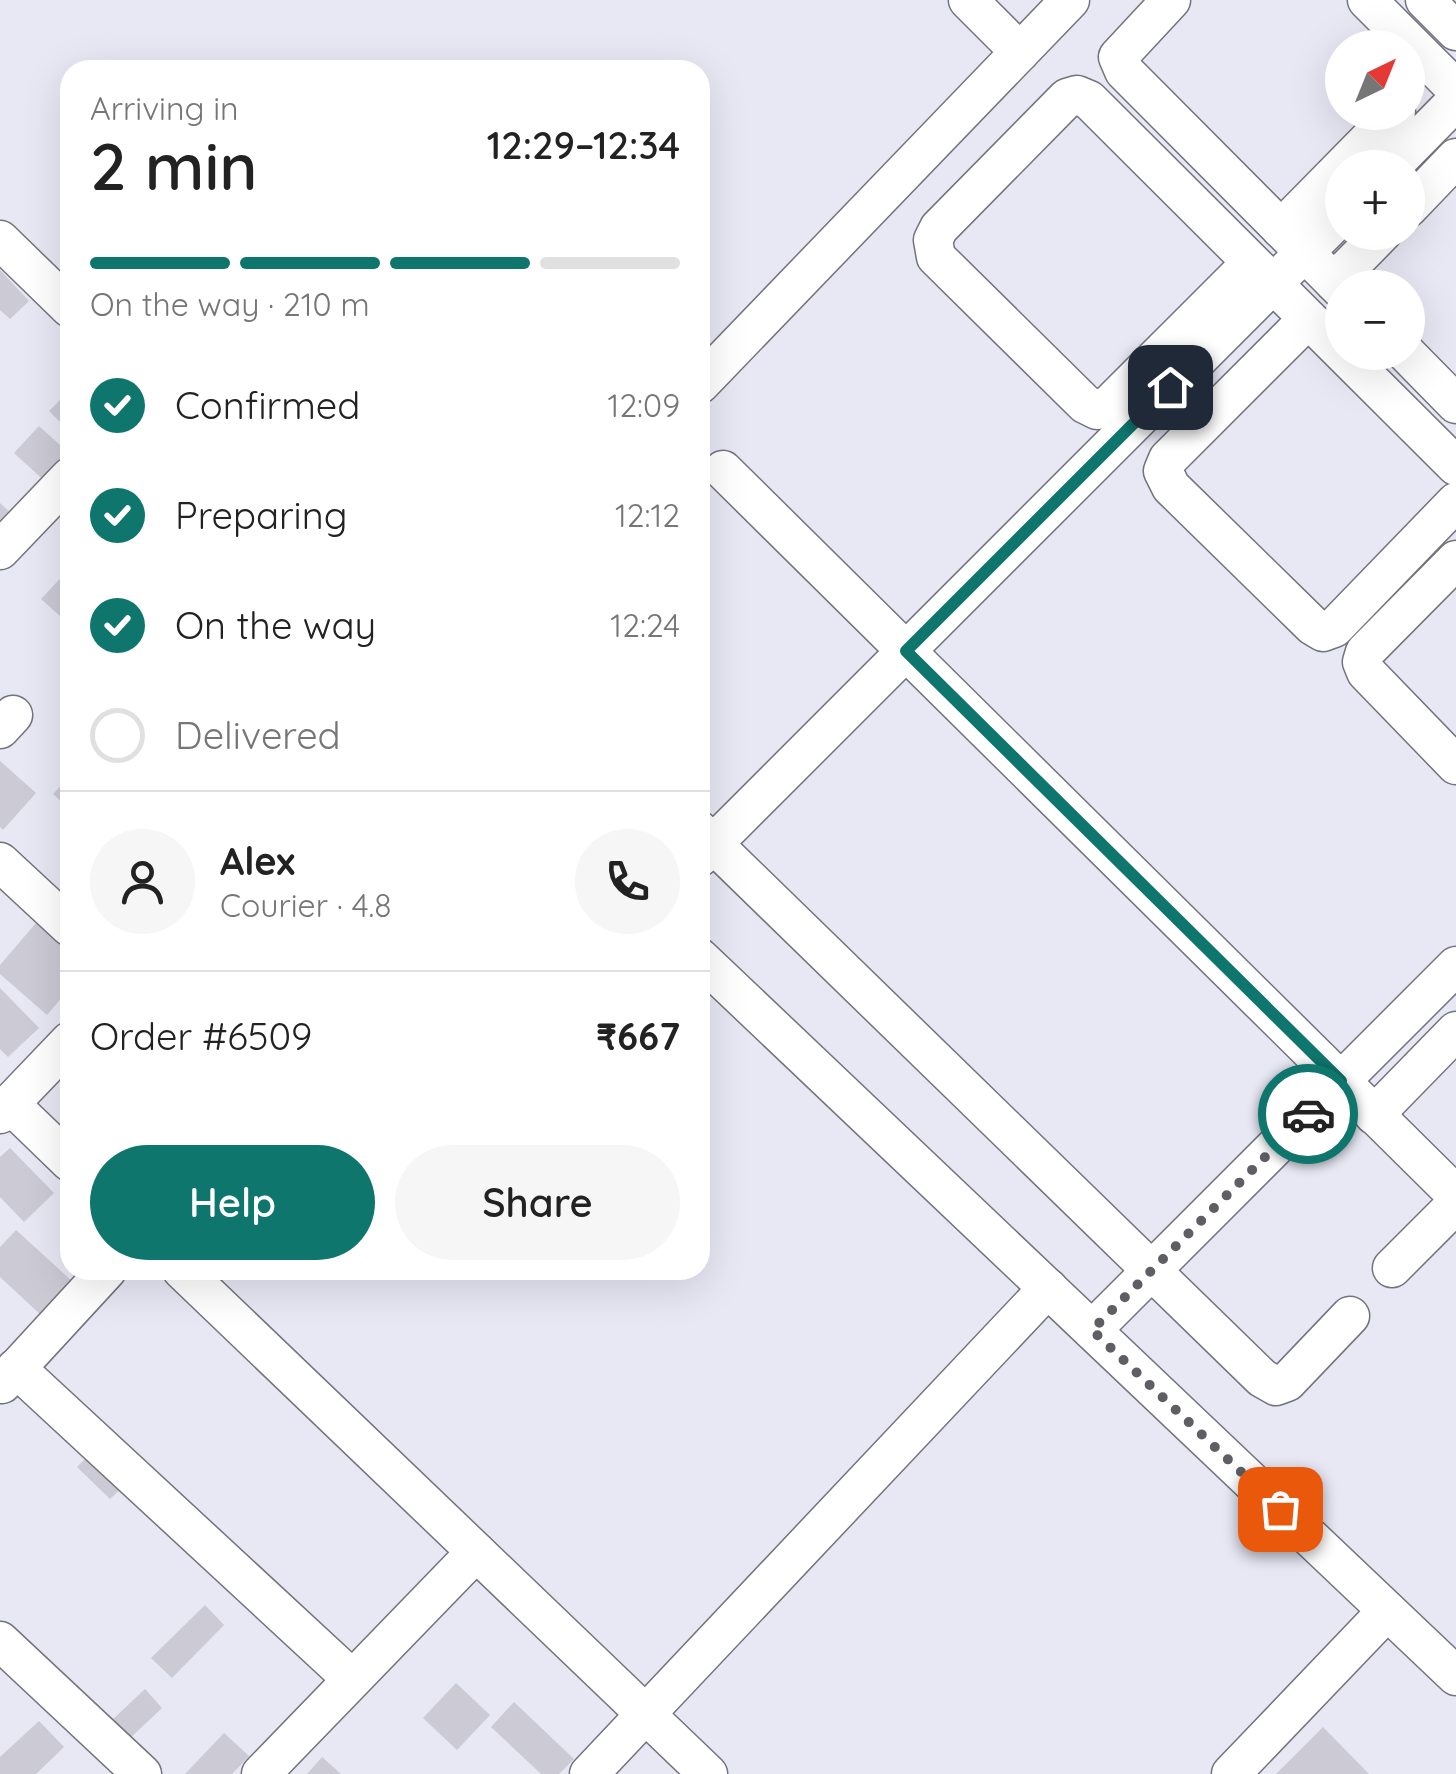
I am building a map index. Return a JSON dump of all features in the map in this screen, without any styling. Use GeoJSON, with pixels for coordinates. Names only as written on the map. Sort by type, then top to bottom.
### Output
{"type":"FeatureCollection","features":[{"type":"Feature","properties":{"kind":"street"},"geometry":{"type":"LineString","coordinates":[[968,0],[1020,52]]}},
{"type":"Feature","properties":{"kind":"street"},"geometry":{"type":"LineString","coordinates":[[710,374],[1070,0]]}},
{"type":"Feature","properties":{"kind":"street"},"geometry":{"type":"LineString","coordinates":[[1172,0],[1118,57],[1124,70],[1325,273]]}},
{"type":"Feature","properties":{"kind":"street"},"geometry":{"type":"LineString","coordinates":[[1367,0],[1450,87]]}},
{"type":"Feature","properties":{"kind":"street"},"geometry":{"type":"LineString","coordinates":[[1425,0],[1456,31]]}},
{"type":"Feature","properties":{"kind":"street"},"geometry":{"type":"LineString","coordinates":[[1425,95],[1450,87]]}},
{"type":"Feature","properties":{"kind":"street"},"geometry":{"type":"LineString","coordinates":[[1403,150],[1450,87]]}},
{"type":"Feature","properties":{"kind":"street"},"geometry":{"type":"LineString","coordinates":[[1186,350],[1097,410],[1085,404],[936,257],[932,240],[939,228],[1067,98],[1077,94],[1089,100],[1456,466]]}},
{"type":"Feature","properties":{"kind":"street"},"geometry":{"type":"LineString","coordinates":[[710,838],[906,651],[1186,350],[1262,274],[1382,130]]}},
{"type":"Feature","properties":{"kind":"street"},"geometry":{"type":"LineString","coordinates":[[1425,190],[1456,158]]}},
{"type":"Feature","properties":{"kind":"street"},"geometry":{"type":"LineString","coordinates":[[1293,240],[1325,224]]}},
{"type":"Feature","properties":{"kind":"street"},"geometry":{"type":"LineString","coordinates":[[0,240],[60,298]]}},
{"type":"Feature","properties":{"kind":"street"},"geometry":{"type":"LineString","coordinates":[[1351,270],[1368,250]]}},
{"type":"Feature","properties":{"kind":"street"},"geometry":{"type":"LineString","coordinates":[[1307,320],[1168,459],[1163,471],[1171,487],[1313,626],[1324,632],[1334,628],[1456,502]]}},
{"type":"Feature","properties":{"kind":"street"},"geometry":{"type":"LineString","coordinates":[[1186,350],[1232,396]]}},
{"type":"Feature","properties":{"kind":"street"},"geometry":{"type":"LineString","coordinates":[[1423,370],[1456,404]]}},
{"type":"Feature","properties":{"kind":"street"},"geometry":{"type":"LineString","coordinates":[[723,470],[1456,1195]]}},
{"type":"Feature","properties":{"kind":"street"},"geometry":{"type":"LineString","coordinates":[[0,550],[60,487]]}},
{"type":"Feature","properties":{"kind":"street"},"geometry":{"type":"LineString","coordinates":[[1456,560],[1366,652],[1362,662],[1366,672],[1456,764]]}},
{"type":"Feature","properties":{"kind":"street"},"geometry":{"type":"LineString","coordinates":[[710,850],[1262,1378],[1276,1386],[1288,1382],[1350,1316]]}},
{"type":"Feature","properties":{"kind":"street"},"geometry":{"type":"LineString","coordinates":[[0,862],[60,918]]}},
{"type":"Feature","properties":{"kind":"street"},"geometry":{"type":"LineString","coordinates":[[1092,1330],[1456,966]]}},
{"type":"Feature","properties":{"kind":"street"},"geometry":{"type":"LineString","coordinates":[[710,967],[1456,1676]]}},
{"type":"Feature","properties":{"kind":"street"},"geometry":{"type":"LineString","coordinates":[[1374,1114],[1456,1031]]}},
{"type":"Feature","properties":{"kind":"street"},"geometry":{"type":"LineString","coordinates":[[60,1051],[5,1109],[60,1154]]}},
{"type":"Feature","properties":{"kind":"street"},"geometry":{"type":"LineString","coordinates":[[1392,1268],[1456,1204]]}},
{"type":"Feature","properties":{"kind":"street"},"geometry":{"type":"LineString","coordinates":[[97,1280],[8,1377],[352,1679]]}},
{"type":"Feature","properties":{"kind":"street"},"geometry":{"type":"LineString","coordinates":[[192,1280],[708,1774]]}},
{"type":"Feature","properties":{"kind":"street"},"geometry":{"type":"LineString","coordinates":[[589,1774],[1048,1288]]}},
{"type":"Feature","properties":{"kind":"street"},"geometry":{"type":"LineString","coordinates":[[261,1774],[476,1552]]}},
{"type":"Feature","properties":{"kind":"street"},"geometry":{"type":"LineString","coordinates":[[1231,1774],[1387,1611]]}},
{"type":"Feature","properties":{"kind":"street"},"geometry":{"type":"LineString","coordinates":[[0,1641],[142,1774]]}},
{"type":"Feature","properties":{"kind":"building"},"geometry":{"type":"Polygon","coordinates":[[[0,270],[29,301],[10,319],[0,310],[0,270]]]}},
{"type":"Feature","properties":{"kind":"building"},"geometry":{"type":"Polygon","coordinates":[[[60,400],[60,422],[49,411],[60,400]]]}},
{"type":"Feature","properties":{"kind":"building"},"geometry":{"type":"Polygon","coordinates":[[[39,426],[60,445],[60,467],[47,483],[14,453],[39,426]]]}},
{"type":"Feature","properties":{"kind":"building"},"geometry":{"type":"Polygon","coordinates":[[[0,503],[13,515],[0,528],[0,503]]]}},
{"type":"Feature","properties":{"kind":"building"},"geometry":{"type":"Polygon","coordinates":[[[60,579],[60,616],[41,599],[60,579]]]}},
{"type":"Feature","properties":{"kind":"building"},"geometry":{"type":"Polygon","coordinates":[[[0,761],[36,793],[3,830],[0,827],[0,761]]]}},
{"type":"Feature","properties":{"kind":"building"},"geometry":{"type":"Polygon","coordinates":[[[36,923],[60,944],[60,1000],[47,1015],[0,974],[0,965],[36,923]]]}},
{"type":"Feature","properties":{"kind":"building"},"geometry":{"type":"Polygon","coordinates":[[[0,988],[39,1028],[8,1057],[0,1049],[0,988]]]}},
{"type":"Feature","properties":{"kind":"building"},"geometry":{"type":"Polygon","coordinates":[[[10,1148],[54,1193],[24,1222],[0,1197],[0,1157],[10,1148]]]}},
{"type":"Feature","properties":{"kind":"building"},"geometry":{"type":"Polygon","coordinates":[[[16,1230],[60,1270],[60,1280],[72,1281],[41,1315],[0,1277],[0,1247],[16,1230]]]}},
{"type":"Feature","properties":{"kind":"building"},"geometry":{"type":"Polygon","coordinates":[[[95,1449],[128,1482],[110,1499],[77,1467],[95,1449]]]}},
{"type":"Feature","properties":{"kind":"building"},"geometry":{"type":"Polygon","coordinates":[[[205,1605],[224,1625],[172,1678],[151,1658],[205,1605]]]}},
{"type":"Feature","properties":{"kind":"building"},"geometry":{"type":"Polygon","coordinates":[[[456,1683],[490,1715],[457,1750],[423,1718],[456,1683]]]}},
{"type":"Feature","properties":{"kind":"building"},"geometry":{"type":"Polygon","coordinates":[[[145,1689],[162,1708],[128,1740],[110,1722],[145,1689]]]}},
{"type":"Feature","properties":{"kind":"building"},"geometry":{"type":"Polygon","coordinates":[[[514,1702],[574,1759],[559,1774],[541,1774],[491,1727],[514,1702]]]}},
{"type":"Feature","properties":{"kind":"building"},"geometry":{"type":"Polygon","coordinates":[[[39,1721],[64,1747],[36,1774],[0,1774],[0,1757],[39,1721]]]}},
{"type":"Feature","properties":{"kind":"building"},"geometry":{"type":"Polygon","coordinates":[[[1323,1727],[1369,1774],[1276,1774],[1323,1727]]]}},
{"type":"Feature","properties":{"kind":"building"},"geometry":{"type":"Polygon","coordinates":[[[224,1733],[249,1756],[232,1774],[185,1774],[224,1733]]]}},
{"type":"Feature","properties":{"kind":"building"},"geometry":{"type":"Polygon","coordinates":[[[322,1757],[341,1774],[307,1774],[322,1757]]]}},
{"type":"Feature","properties":{"kind":"way so far"},"geometry":{"type":"LineString","coordinates":[[1280,1509],[1092,1330],[1308,1114]]}},
{"type":"Feature","properties":{"kind":"route"},"geometry":{"type":"LineString","coordinates":[[1170,387],[906,651],[1341,1081],[1308,1114]]}}]}
